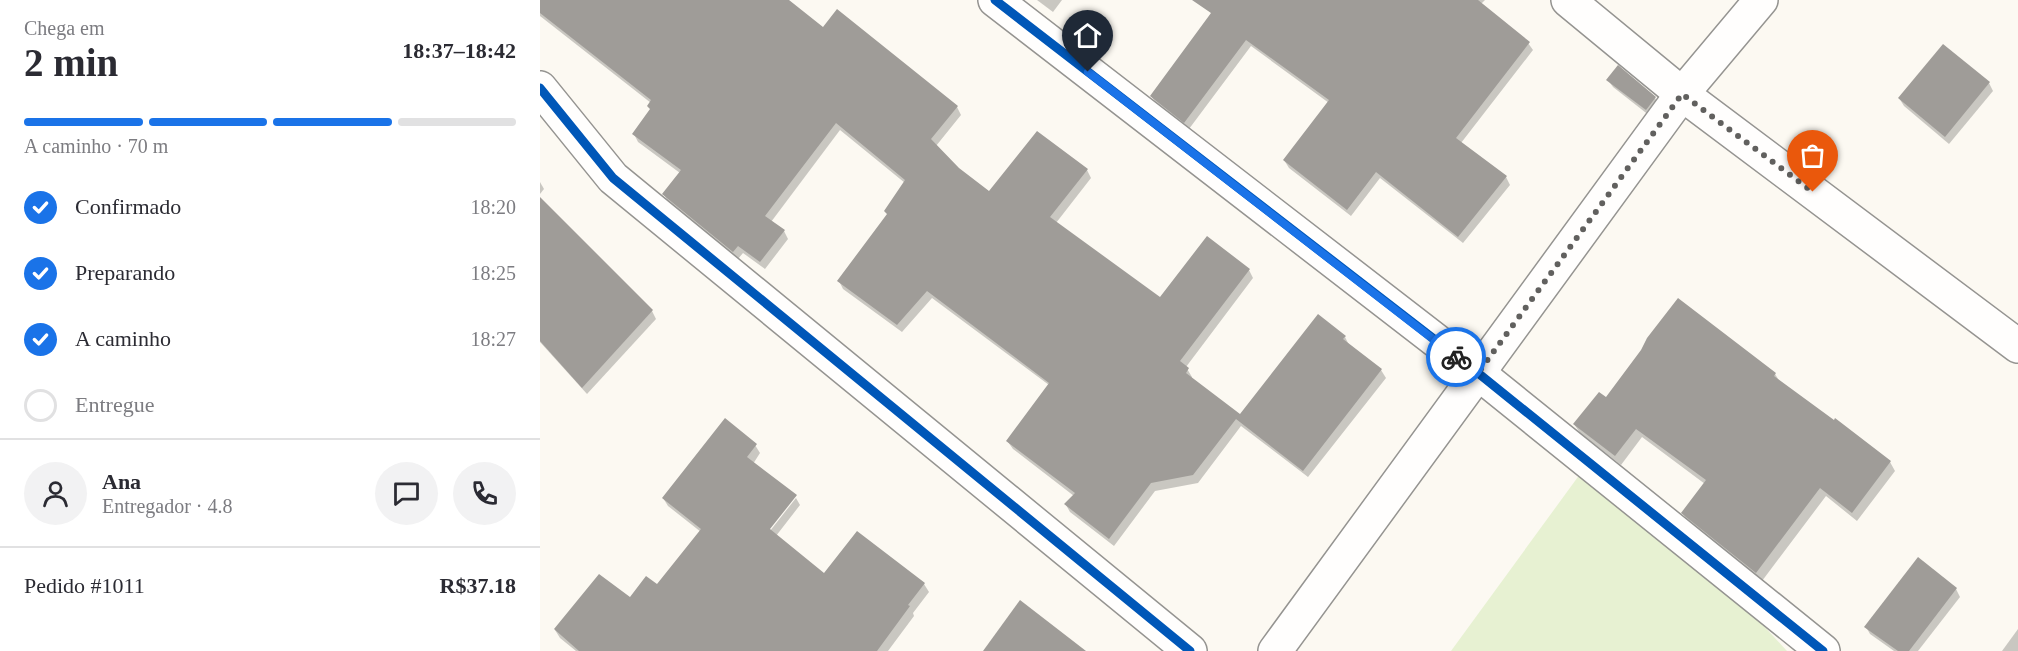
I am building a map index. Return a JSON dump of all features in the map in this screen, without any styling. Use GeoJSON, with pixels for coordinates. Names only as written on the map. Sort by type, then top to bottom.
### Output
{"type":"FeatureCollection","features":[{"type":"Feature","properties":{"kind":"street"},"geometry":{"type":"LineString","coordinates":[[995,0],[1478,373],[1823,651]]}},
{"type":"Feature","properties":{"kind":"street"},"geometry":{"type":"LineString","coordinates":[[1568,0],[1682,94],[2018,346]]}},
{"type":"Feature","properties":{"kind":"street"},"geometry":{"type":"LineString","coordinates":[[1275,651],[1682,94],[1761,0]]}},
{"type":"Feature","properties":{"kind":"street"},"geometry":{"type":"LineString","coordinates":[[540,88],[613,178],[1190,651]]}},
{"type":"Feature","properties":{"kind":"green space"},"geometry":{"type":"Polygon","coordinates":[[[1599,448],[1787,651],[1451,651],[1599,448]]]}},
{"type":"Feature","properties":{"kind":"building"},"geometry":{"type":"Polygon","coordinates":[[[540,0],[789,0],[823,27],[837,9],[958,106],[931,139],[959,168],[989,191],[1037,131],[1088,169],[1050,217],[1160,297],[1207,236],[1250,269],[1180,361],[1189,368],[1186,373],[1240,414],[1318,314],[1346,336],[1343,339],[1382,369],[1303,471],[1236,419],[1193,475],[1151,483],[1109,539],[1064,504],[1075,493],[1006,441],[1049,383],[927,291],[897,325],[837,281],[887,214],[884,211],[905,180],[836,123],[765,216],[785,230],[760,262],[738,246],[733,252],[662,194],[681,170],[632,134],[650,109],[647,106],[651,100],[540,13],[540,0]]]}},
{"type":"Feature","properties":{"kind":"building"},"geometry":{"type":"Polygon","coordinates":[[[1192,0],[1478,0],[1530,42],[1456,138],[1507,176],[1458,237],[1376,172],[1347,210],[1283,160],[1329,100],[1246,40],[1184,123],[1150,96],[1211,13],[1192,0]]]}},
{"type":"Feature","properties":{"kind":"building"},"geometry":{"type":"Polygon","coordinates":[[[1943,44],[1990,82],[1945,137],[1898,98],[1943,44]]]}},
{"type":"Feature","properties":{"kind":"building"},"geometry":{"type":"Polygon","coordinates":[[[1618,65],[1656,97],[1646,110],[1606,80],[1618,65]]]}},
{"type":"Feature","properties":{"kind":"building"},"geometry":{"type":"Polygon","coordinates":[[[540,197],[653,310],[582,388],[540,341],[540,197]]]}},
{"type":"Feature","properties":{"kind":"building"},"geometry":{"type":"Polygon","coordinates":[[[1678,298],[1776,373],[1774,376],[1834,420],[1835,418],[1891,461],[1852,513],[1820,488],[1756,573],[1681,513],[1706,480],[1636,429],[1615,456],[1573,424],[1599,392],[1606,397],[1678,298]]]}},
{"type":"Feature","properties":{"kind":"building"},"geometry":{"type":"Polygon","coordinates":[[[725,418],[757,444],[747,457],[797,495],[770,529],[824,573],[857,531],[925,583],[877,651],[579,651],[554,629],[599,574],[630,597],[646,576],[657,584],[701,529],[662,498],[725,418]]]}},
{"type":"Feature","properties":{"kind":"building"},"geometry":{"type":"Polygon","coordinates":[[[1918,557],[1957,588],[1909,651],[1898,651],[1864,627],[1918,557]]]}},
{"type":"Feature","properties":{"kind":"building"},"geometry":{"type":"Polygon","coordinates":[[[1020,600],[1086,651],[983,651],[1020,600]]]}},
{"type":"Feature","properties":{"kind":"cycle path"},"geometry":{"type":"LineString","coordinates":[[995,0],[1478,373],[1823,651]]}},
{"type":"Feature","properties":{"kind":"cycle path"},"geometry":{"type":"LineString","coordinates":[[540,88],[613,178],[1190,651]]}},
{"type":"Feature","properties":{"kind":"way so far"},"geometry":{"type":"LineString","coordinates":[[1456,357],[1478,373],[1682,94],[1813,192]]}},
{"type":"Feature","properties":{"kind":"route"},"geometry":{"type":"LineString","coordinates":[[1088,72],[1456,357]]}}]}
